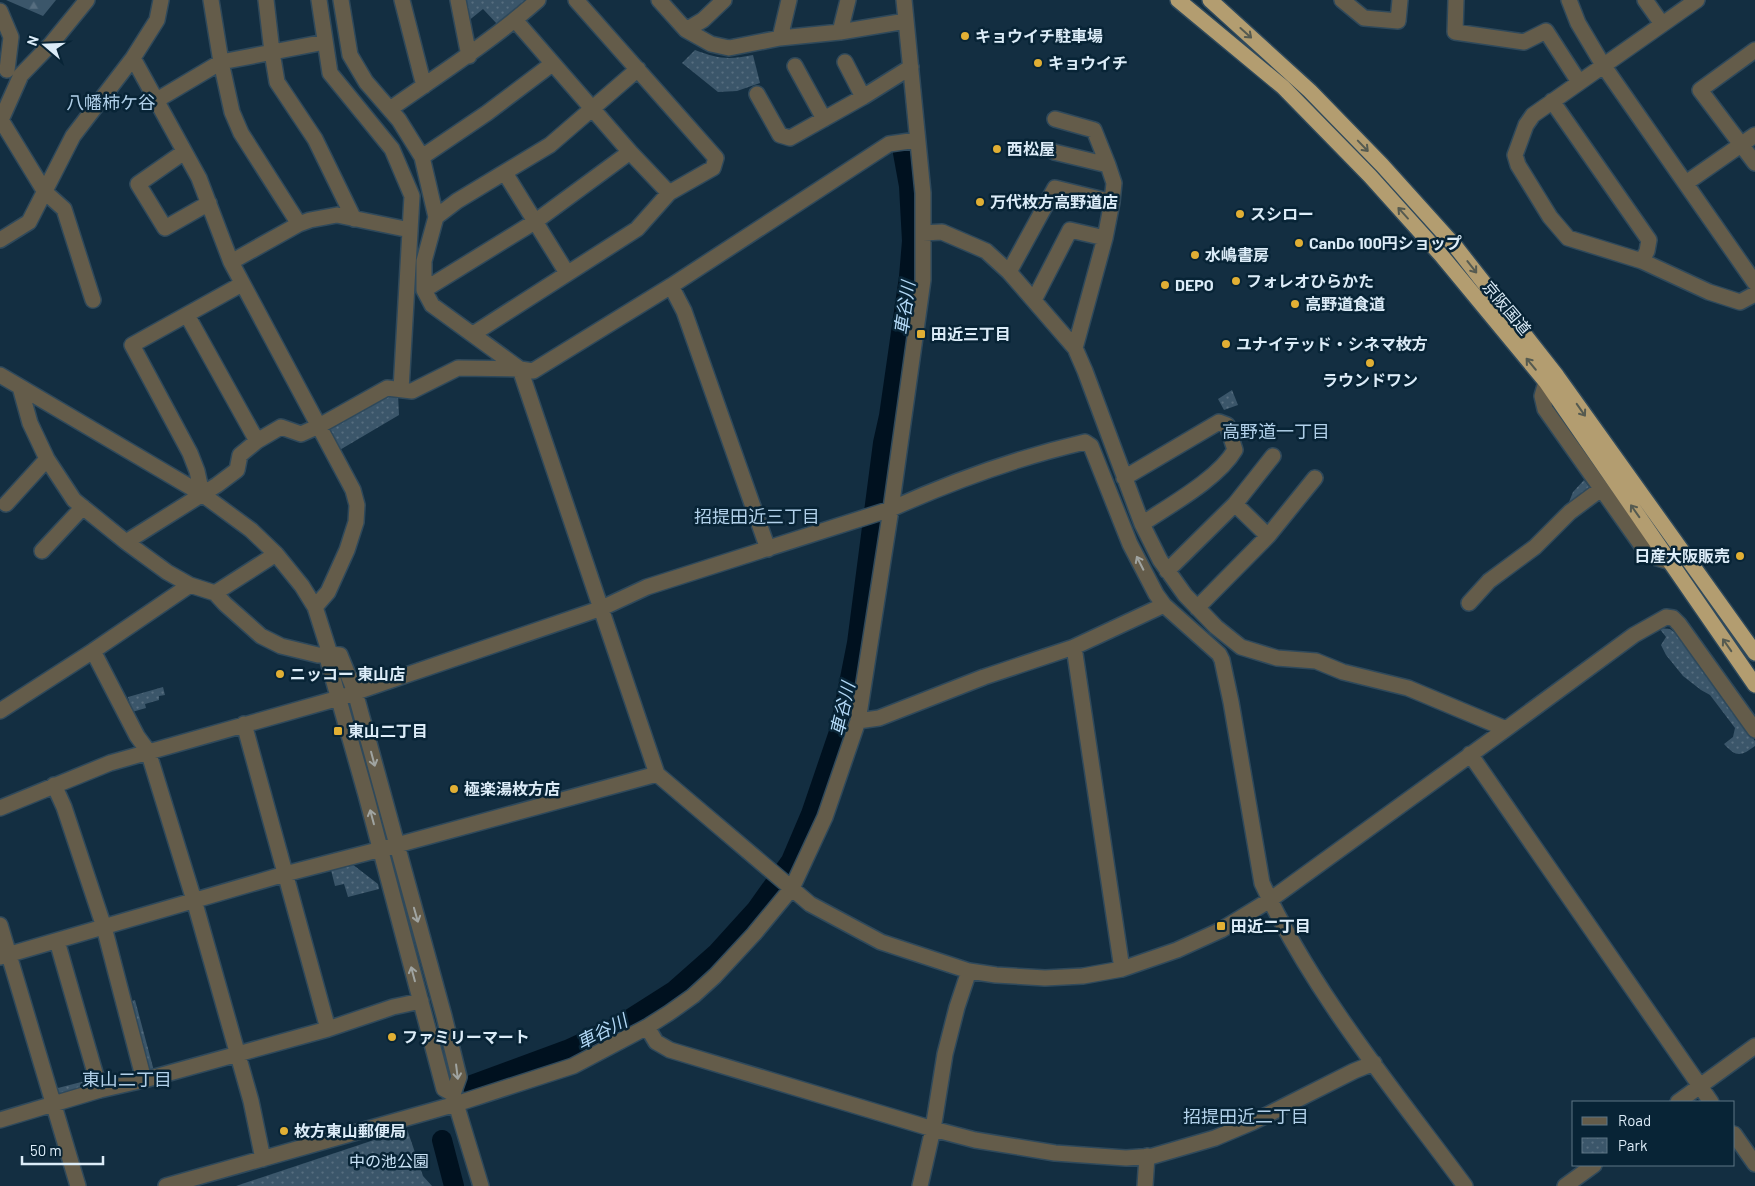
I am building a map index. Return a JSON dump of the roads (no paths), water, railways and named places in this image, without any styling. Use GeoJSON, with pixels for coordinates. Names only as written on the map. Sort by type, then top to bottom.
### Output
{"type":"FeatureCollection","features":[{"type":"Feature","properties":{"kind":"highway","name":"京阪国道"},"geometry":{"type":"LineString","coordinates":[[1178,0],[1283,87],[1370,176],[1441,255],[1546,382],[1755,685]]}},
{"type":"Feature","properties":{"kind":"highway","name":"京阪国道"},"geometry":{"type":"LineString","coordinates":[[1210,0],[1310,91],[1382,165],[1455,246],[1557,376],[1755,654]]}},
{"type":"Feature","properties":{"kind":"street"},"geometry":{"type":"LineString","coordinates":[[9,73],[51,44],[87,0]]}},
{"type":"Feature","properties":{"kind":"street"},"geometry":{"type":"LineString","coordinates":[[0,240],[29,222],[73,136],[133,58],[158,20],[161,0]]}},
{"type":"Feature","properties":{"kind":"street"},"geometry":{"type":"LineString","coordinates":[[211,0],[221,62],[232,112],[242,133],[299,224]]}},
{"type":"Feature","properties":{"kind":"street"},"geometry":{"type":"LineString","coordinates":[[266,0],[277,82],[315,139],[354,219]]}},
{"type":"Feature","properties":{"kind":"street"},"geometry":{"type":"LineString","coordinates":[[319,0],[330,73],[392,149],[412,196],[400,390]]}},
{"type":"Feature","properties":{"kind":"street"},"geometry":{"type":"LineString","coordinates":[[341,0],[350,55],[366,82],[390,109],[422,157],[436,217],[424,261],[424,290],[432,305],[520,369],[657,774],[810,904],[881,942],[969,971],[1045,978],[1083,976],[1122,968],[1177,950],[1221,930],[1270,900],[1634,635],[1666,617],[1673,618],[1679,624],[1755,730]]}},
{"type":"Feature","properties":{"kind":"street"},"geometry":{"type":"LineString","coordinates":[[402,0],[424,86]]}},
{"type":"Feature","properties":{"kind":"street"},"geometry":{"type":"LineString","coordinates":[[458,0],[469,56]]}},
{"type":"Feature","properties":{"kind":"street"},"geometry":{"type":"LineString","coordinates":[[390,109],[469,56],[538,0]]}},
{"type":"Feature","properties":{"kind":"street"},"geometry":{"type":"LineString","coordinates":[[473,334],[567,272],[637,229],[669,193],[713,168],[716,158],[576,0]]}},
{"type":"Feature","properties":{"kind":"street"},"geometry":{"type":"LineString","coordinates":[[658,0],[686,30],[711,44],[730,48],[780,38],[840,32],[906,21]]}},
{"type":"Feature","properties":{"kind":"street"},"geometry":{"type":"LineString","coordinates":[[686,30],[703,20],[724,0]]}},
{"type":"Feature","properties":{"kind":"street"},"geometry":{"type":"LineString","coordinates":[[780,38],[789,0]]}},
{"type":"Feature","properties":{"kind":"street"},"geometry":{"type":"LineString","coordinates":[[840,32],[848,0]]}},
{"type":"Feature","properties":{"kind":"street"},"geometry":{"type":"LineString","coordinates":[[166,1186],[263,1159],[455,1099],[573,1066],[647,1027],[693,996],[715,976],[754,934],[782,879],[825,817],[858,721],[886,511],[923,280],[923,192],[904,0]]}},
{"type":"Feature","properties":{"kind":"street"},"geometry":{"type":"LineString","coordinates":[[1342,0],[1364,18],[1398,21],[1400,0]]}},
{"type":"Feature","properties":{"kind":"street"},"geometry":{"type":"LineString","coordinates":[[1456,0],[1455,32],[1524,42],[1546,31],[1579,82]]}},
{"type":"Feature","properties":{"kind":"street"},"geometry":{"type":"LineString","coordinates":[[1569,0],[1578,23],[1603,65],[1755,283]]}},
{"type":"Feature","properties":{"kind":"street"},"geometry":{"type":"LineString","coordinates":[[1645,0],[1662,24]]}},
{"type":"Feature","properties":{"kind":"street"},"geometry":{"type":"LineString","coordinates":[[1697,0],[1533,115],[1526,125],[1515,155],[1518,165],[1550,217],[1568,238],[1642,261],[1709,292],[1740,302],[1755,294]]}},
{"type":"Feature","properties":{"kind":"street"},"geometry":{"type":"LineString","coordinates":[[0,12],[11,37],[9,73],[1,121],[45,192],[64,209],[93,300]]}},
{"type":"Feature","properties":{"kind":"street"},"geometry":{"type":"LineString","coordinates":[[515,20],[630,152],[669,193]]}},
{"type":"Feature","properties":{"kind":"street"},"geometry":{"type":"LineString","coordinates":[[157,100],[221,62],[325,42]]}},
{"type":"Feature","properties":{"kind":"street"},"geometry":{"type":"LineString","coordinates":[[1755,50],[1700,90],[1755,163]]}},
{"type":"Feature","properties":{"kind":"street"},"geometry":{"type":"LineString","coordinates":[[133,58],[199,178],[231,262],[242,284],[353,490],[357,505],[356,522],[347,550],[328,592],[315,607]]}},
{"type":"Feature","properties":{"kind":"street"},"geometry":{"type":"LineString","coordinates":[[845,62],[864,97]]}},
{"type":"Feature","properties":{"kind":"street"},"geometry":{"type":"LineString","coordinates":[[422,157],[487,113],[552,64]]}},
{"type":"Feature","properties":{"kind":"street"},"geometry":{"type":"LineString","coordinates":[[795,66],[824,119]]}},
{"type":"Feature","properties":{"kind":"street"},"geometry":{"type":"LineString","coordinates":[[757,94],[780,135],[790,138],[864,97],[911,67]]}},
{"type":"Feature","properties":{"kind":"street"},"geometry":{"type":"LineString","coordinates":[[436,217],[457,201],[550,145],[638,69]]}},
{"type":"Feature","properties":{"kind":"street"},"geometry":{"type":"LineString","coordinates":[[1552,101],[1649,240],[1647,251],[1642,261]]}},
{"type":"Feature","properties":{"kind":"street"},"geometry":{"type":"LineString","coordinates":[[1055,119],[1094,130],[1114,183],[1105,238],[1075,348]]}},
{"type":"Feature","properties":{"kind":"street"},"geometry":{"type":"LineString","coordinates":[[1686,183],[1755,135]]}},
{"type":"Feature","properties":{"kind":"street"},"geometry":{"type":"LineString","coordinates":[[126,542],[237,470],[240,455],[256,441],[282,427],[301,434],[387,388],[412,391],[458,368],[533,371],[670,286],[890,144],[917,140]]}},
{"type":"Feature","properties":{"kind":"street"},"geometry":{"type":"LineString","coordinates":[[184,152],[138,184],[165,228],[209,203]]}},
{"type":"Feature","properties":{"kind":"street"},"geometry":{"type":"LineString","coordinates":[[424,290],[536,221],[630,152]]}},
{"type":"Feature","properties":{"kind":"street"},"geometry":{"type":"LineString","coordinates":[[1054,152],[1108,165]]}},
{"type":"Feature","properties":{"kind":"street"},"geometry":{"type":"LineString","coordinates":[[505,173],[567,272]]}},
{"type":"Feature","properties":{"kind":"street"},"geometry":{"type":"LineString","coordinates":[[1009,272],[1055,188],[1112,202]]}},
{"type":"Feature","properties":{"kind":"street"},"geometry":{"type":"LineString","coordinates":[[231,262],[299,224],[337,215],[410,230]]}},
{"type":"Feature","properties":{"kind":"street"},"geometry":{"type":"LineString","coordinates":[[1034,300],[1070,230],[1105,238]]}},
{"type":"Feature","properties":{"kind":"street"},"geometry":{"type":"LineString","coordinates":[[923,233],[942,232],[986,251],[1009,272],[1075,348],[1085,370],[1142,524],[1167,571],[1197,608],[1216,627],[1240,647],[1277,658],[1316,661],[1343,672],[1408,688],[1506,729]]}},
{"type":"Feature","properties":{"kind":"street"},"geometry":{"type":"LineString","coordinates":[[202,494],[197,471],[190,453],[132,346],[242,284]]}},
{"type":"Feature","properties":{"kind":"street"},"geometry":{"type":"LineString","coordinates":[[670,286],[684,311],[768,549]]}},
{"type":"Feature","properties":{"kind":"street"},"geometry":{"type":"LineString","coordinates":[[187,315],[256,441]]}},
{"type":"Feature","properties":{"kind":"street"},"geometry":{"type":"LineString","coordinates":[[0,375],[202,494],[252,530],[276,554],[302,586],[315,607],[330,654],[328,661],[381,849],[444,1089],[455,1099]]}},
{"type":"Feature","properties":{"kind":"street"},"geometry":{"type":"LineString","coordinates":[[1546,382],[1542,396],[1545,409],[1644,549],[1658,558],[1670,562]]}},
{"type":"Feature","properties":{"kind":"street"},"geometry":{"type":"LineString","coordinates":[[20,387],[30,423],[46,459],[74,500],[167,572],[190,585],[216,593],[225,604],[261,636],[282,646],[318,655],[330,654],[340,656],[355,692],[444,1016],[459,1077],[455,1099],[481,1186]]}},
{"type":"Feature","properties":{"kind":"street"},"geometry":{"type":"LineString","coordinates":[[1124,478],[1220,422],[1227,424],[1235,450],[1229,460],[1206,480],[1142,524]]}},
{"type":"Feature","properties":{"kind":"street"},"geometry":{"type":"LineString","coordinates":[[0,808],[110,763],[339,698],[602,608],[647,587],[886,511],[925,494],[1048,450],[1084,442],[1091,446],[1130,544],[1156,594],[1164,605],[1219,654],[1222,660],[1262,883],[1270,900],[1316,982],[1465,1186]]}},
{"type":"Feature","properties":{"kind":"street"},"geometry":{"type":"LineString","coordinates":[[1167,571],[1235,504],[1273,456]]}},
{"type":"Feature","properties":{"kind":"street"},"geometry":{"type":"LineString","coordinates":[[6,504],[46,459]]}},
{"type":"Feature","properties":{"kind":"street"},"geometry":{"type":"LineString","coordinates":[[1197,608],[1268,536],[1315,478]]}},
{"type":"Feature","properties":{"kind":"street"},"geometry":{"type":"LineString","coordinates":[[1469,603],[1489,580],[1535,547],[1570,512],[1601,489]]}},
{"type":"Feature","properties":{"kind":"street"},"geometry":{"type":"LineString","coordinates":[[1235,504],[1268,536]]}},
{"type":"Feature","properties":{"kind":"street"},"geometry":{"type":"LineString","coordinates":[[42,551],[83,507]]}},
{"type":"Feature","properties":{"kind":"street"},"geometry":{"type":"LineString","coordinates":[[216,593],[276,554]]}},
{"type":"Feature","properties":{"kind":"street"},"geometry":{"type":"LineString","coordinates":[[0,711],[190,585]]}},
{"type":"Feature","properties":{"kind":"street"},"geometry":{"type":"LineString","coordinates":[[858,721],[879,718],[984,677],[1074,647],[1164,605]]}},
{"type":"Feature","properties":{"kind":"street"},"geometry":{"type":"LineString","coordinates":[[1074,647],[1122,968]]}},
{"type":"Feature","properties":{"kind":"street"},"geometry":{"type":"LineString","coordinates":[[93,651],[137,736],[148,751],[194,900],[251,1101],[263,1159]]}},
{"type":"Feature","properties":{"kind":"street"},"geometry":{"type":"LineString","coordinates":[[244,724],[328,1029]]}},
{"type":"Feature","properties":{"kind":"street"},"geometry":{"type":"LineString","coordinates":[[1470,754],[1710,1101]]}},
{"type":"Feature","properties":{"kind":"street"},"geometry":{"type":"LineString","coordinates":[[4,956],[285,874],[657,774]]}},
{"type":"Feature","properties":{"kind":"street"},"geometry":{"type":"LineString","coordinates":[[54,785],[64,807],[104,927],[144,1080]]}},
{"type":"Feature","properties":{"kind":"street"},"geometry":{"type":"LineString","coordinates":[[0,925],[4,956],[78,1186]]}},
{"type":"Feature","properties":{"kind":"street"},"geometry":{"type":"LineString","coordinates":[[57,941],[100,1090]]}},
{"type":"Feature","properties":{"kind":"street"},"geometry":{"type":"LineString","coordinates":[[920,1186],[933,1129],[945,1054],[957,1007],[969,971]]}},
{"type":"Feature","properties":{"kind":"street"},"geometry":{"type":"LineString","coordinates":[[0,1120],[100,1090],[144,1080],[328,1029],[393,1007],[420,1001]]}},
{"type":"Feature","properties":{"kind":"street"},"geometry":{"type":"LineString","coordinates":[[647,1027],[656,1042],[670,1050],[933,1129],[975,1140],[1055,1152],[1126,1158],[1153,1156],[1215,1138],[1253,1122],[1354,1071],[1374,1063]]}},
{"type":"Feature","properties":{"kind":"street"},"geometry":{"type":"LineString","coordinates":[[1679,1101],[1755,1046]]}},
{"type":"Feature","properties":{"kind":"street"},"geometry":{"type":"LineString","coordinates":[[1735,1135],[1755,1164]]}},
{"type":"Feature","properties":{"kind":"street"},"geometry":{"type":"LineString","coordinates":[[1145,1186],[1147,1156]]}},
{"type":"Feature","properties":{"kind":"street"},"geometry":{"type":"LineString","coordinates":[[1565,1186],[1593,1166]]}},
{"type":"Feature","properties":{"kind":"waterway","name":"車谷川"},"geometry":{"type":"LineString","coordinates":[[472,1085],[567,1050],[619,1026],[674,991],[717,953],[756,910],[791,861],[811,814],[840,729],[857,643],[883,443],[889,416],[909,277],[912,241],[909,186],[903,153]]}},
{"type":"Feature","properties":{"kind":"waterway","name":"車谷川"},"geometry":{"type":"LineString","coordinates":[[442,1140],[454,1186]]}},
{"type":"Feature","properties":{"kind":"place","name":"キョウイチ駐車場"},"geometry":{"type":"Point","coordinates":[965,36]}},
{"type":"Feature","properties":{"kind":"place","name":"キョウイチ"},"geometry":{"type":"Point","coordinates":[1038,63]}},
{"type":"Feature","properties":{"kind":"place","name":"西松屋"},"geometry":{"type":"Point","coordinates":[997,149]}},
{"type":"Feature","properties":{"kind":"place","name":"万代枚方高野道店"},"geometry":{"type":"Point","coordinates":[980,202]}},
{"type":"Feature","properties":{"kind":"place","name":"スシロー"},"geometry":{"type":"Point","coordinates":[1240,214]}},
{"type":"Feature","properties":{"kind":"place","name":"CanDo 100円ショップ"},"geometry":{"type":"Point","coordinates":[1299,243]}},
{"type":"Feature","properties":{"kind":"place","name":"水嶋書房"},"geometry":{"type":"Point","coordinates":[1195,255]}},
{"type":"Feature","properties":{"kind":"place","name":"フォレオひらかた"},"geometry":{"type":"Point","coordinates":[1236,281]}},
{"type":"Feature","properties":{"kind":"place","name":"DEPO"},"geometry":{"type":"Point","coordinates":[1165,285]}},
{"type":"Feature","properties":{"kind":"place","name":"高野道食道"},"geometry":{"type":"Point","coordinates":[1295,304]}},
{"type":"Feature","properties":{"kind":"place","name":"田近三丁目"},"geometry":{"type":"Point","coordinates":[921,334]}},
{"type":"Feature","properties":{"kind":"place","name":"ユナイテッド・シネマ枚方"},"geometry":{"type":"Point","coordinates":[1226,344]}},
{"type":"Feature","properties":{"kind":"place","name":"ラウンドワン"},"geometry":{"type":"Point","coordinates":[1370,363]}},
{"type":"Feature","properties":{"kind":"place","name":"日産大阪販売"},"geometry":{"type":"Point","coordinates":[1740,556]}},
{"type":"Feature","properties":{"kind":"place","name":"ニッコー 東山店"},"geometry":{"type":"Point","coordinates":[280,674]}},
{"type":"Feature","properties":{"kind":"place","name":"東山二丁目"},"geometry":{"type":"Point","coordinates":[338,731]}},
{"type":"Feature","properties":{"kind":"place","name":"極楽湯枚方店"},"geometry":{"type":"Point","coordinates":[454,789]}},
{"type":"Feature","properties":{"kind":"place","name":"田近二丁目"},"geometry":{"type":"Point","coordinates":[1221,926]}},
{"type":"Feature","properties":{"kind":"place","name":"ファミリーマート"},"geometry":{"type":"Point","coordinates":[392,1037]}},
{"type":"Feature","properties":{"kind":"place","name":"枚方東山郵便局"},"geometry":{"type":"Point","coordinates":[284,1131]}},
{"type":"Feature","properties":{"kind":"district","name":"八幡柿ケ谷"},"geometry":{"type":"Point","coordinates":[111,103]}},
{"type":"Feature","properties":{"kind":"district","name":"高野道一丁目"},"geometry":{"type":"Point","coordinates":[1276,432]}},
{"type":"Feature","properties":{"kind":"district","name":"招提田近三丁目"},"geometry":{"type":"Point","coordinates":[757,517]}},
{"type":"Feature","properties":{"kind":"district","name":"東山二丁目"},"geometry":{"type":"Point","coordinates":[127,1080]}},
{"type":"Feature","properties":{"kind":"district","name":"招提田近二丁目"},"geometry":{"type":"Point","coordinates":[1246,1117]}},
{"type":"Feature","properties":{"kind":"park label","name":"中の池公園"},"geometry":{"type":"Point","coordinates":[389,1161]}}]}
